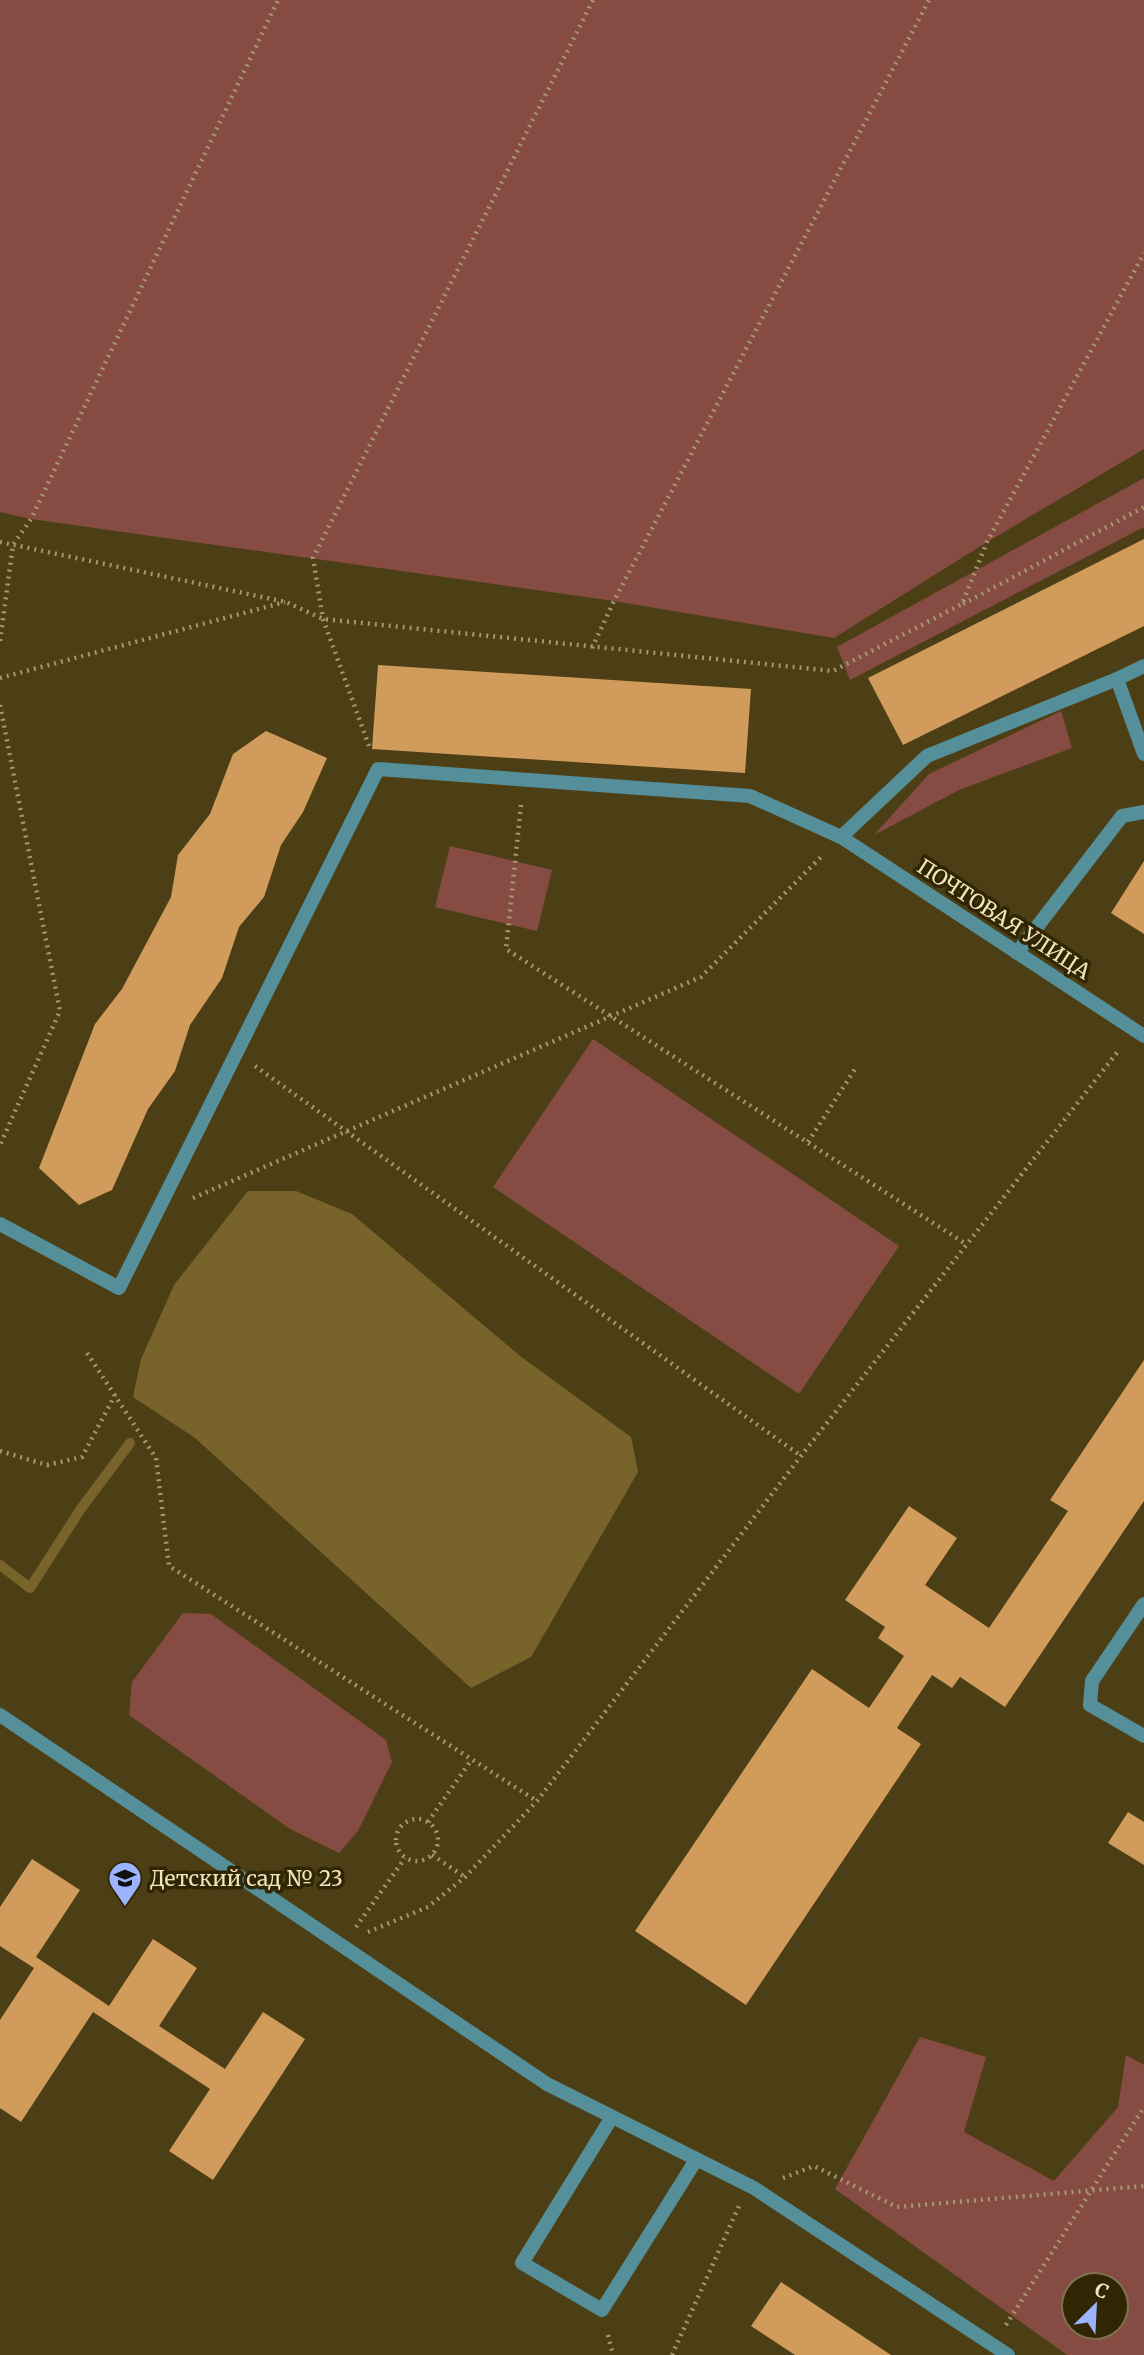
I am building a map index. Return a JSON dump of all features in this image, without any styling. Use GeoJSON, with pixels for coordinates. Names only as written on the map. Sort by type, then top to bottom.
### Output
{"type":"FeatureCollection","features":[{"type":"Feature","properties":{"kind":"street"},"geometry":{"type":"LineString","coordinates":[[841,838],[927,756],[1144,666]]}},
{"type":"Feature","properties":{"kind":"street"},"geometry":{"type":"LineString","coordinates":[[1117,679],[1144,754]]}},
{"type":"Feature","properties":{"kind":"street","name":"ПОЧТОВАЯ УЛИЦА"},"geometry":{"type":"LineString","coordinates":[[378,769],[750,796],[841,838],[1139,1033]]}},
{"type":"Feature","properties":{"kind":"street"},"geometry":{"type":"LineString","coordinates":[[0,1224],[120,1288],[378,769]]}},
{"type":"Feature","properties":{"kind":"street"},"geometry":{"type":"LineString","coordinates":[[1017,953],[1122,816],[1144,812]]}},
{"type":"Feature","properties":{"kind":"street"},"geometry":{"type":"LineString","coordinates":[[1144,1604],[1092,1681],[1090,1705],[1144,1736]]}},
{"type":"Feature","properties":{"kind":"street"},"geometry":{"type":"LineString","coordinates":[[0,1715],[547,2084],[751,2187],[1008,2355]]}},
{"type":"Feature","properties":{"kind":"street"},"geometry":{"type":"LineString","coordinates":[[612,2117],[522,2263],[602,2310],[696,2160]]}},
{"type":"Feature","properties":{"kind":"path"},"geometry":{"type":"LineString","coordinates":[[0,641],[13,545],[31,519],[278,0]]}},
{"type":"Feature","properties":{"kind":"path"},"geometry":{"type":"LineString","coordinates":[[378,769],[323,619],[313,558],[593,0]]}},
{"type":"Feature","properties":{"kind":"path"},"geometry":{"type":"LineString","coordinates":[[592,649],[614,601],[929,0]]}},
{"type":"Feature","properties":{"kind":"path"},"geometry":{"type":"LineString","coordinates":[[962,604],[987,542],[1144,253]]}},
{"type":"Feature","properties":{"kind":"path"},"geometry":{"type":"LineString","coordinates":[[0,542],[286,602],[323,619],[592,649],[833,671],[1144,507]]}},
{"type":"Feature","properties":{"kind":"path"},"geometry":{"type":"LineString","coordinates":[[0,678],[286,602]]}},
{"type":"Feature","properties":{"kind":"path"},"geometry":{"type":"LineString","coordinates":[[0,705],[60,1011],[0,1145]]}},
{"type":"Feature","properties":{"kind":"path"},"geometry":{"type":"LineString","coordinates":[[524,780],[506,949],[967,1244]]}},
{"type":"Feature","properties":{"kind":"path"},"geometry":{"type":"LineString","coordinates":[[156,1214],[701,977],[841,838]]}},
{"type":"Feature","properties":{"kind":"path"},"geometry":{"type":"LineString","coordinates":[[343,1944],[428,1907],[465,1877],[537,1801],[967,1244],[1139,1033]]}},
{"type":"Feature","properties":{"kind":"path"},"geometry":{"type":"LineString","coordinates":[[237,1053],[801,1456]]}},
{"type":"Feature","properties":{"kind":"path"},"geometry":{"type":"LineString","coordinates":[[808,1142],[857,1066]]}},
{"type":"Feature","properties":{"kind":"path"},"geometry":{"type":"LineString","coordinates":[[87,1353],[156,1458],[169,1566],[537,1801]]}},
{"type":"Feature","properties":{"kind":"path"},"geometry":{"type":"LineString","coordinates":[[0,1451],[47,1465],[82,1457],[115,1395]]}},
{"type":"Feature","properties":{"kind":"path"},"geometry":{"type":"LineString","coordinates":[[428,1822],[472,1759]]}},
{"type":"Feature","properties":{"kind":"path"},"geometry":{"type":"LineString","coordinates":[[415,1819],[428,1822],[436,1832],[438,1844],[432,1855],[419,1861],[405,1858],[397,1848],[396,1835],[403,1824],[415,1819]]}},
{"type":"Feature","properties":{"kind":"path"},"geometry":{"type":"LineString","coordinates":[[432,1855],[465,1877]]}},
{"type":"Feature","properties":{"kind":"path"},"geometry":{"type":"LineString","coordinates":[[343,1944],[405,1858]]}},
{"type":"Feature","properties":{"kind":"path"},"geometry":{"type":"LineString","coordinates":[[994,2346],[1144,2107]]}},
{"type":"Feature","properties":{"kind":"path"},"geometry":{"type":"LineString","coordinates":[[672,2355],[751,2187],[814,2166],[897,2207],[1144,2186]]}},
{"type":"Feature","properties":{"kind":"shaded area"},"geometry":{"type":"Polygon","coordinates":[[[0,0],[1144,0],[1144,449],[987,542],[834,638],[614,601],[31,519],[0,512],[0,0]]]}},
{"type":"Feature","properties":{"kind":"shaded area"},"geometry":{"type":"Polygon","coordinates":[[[1144,478],[1144,527],[850,680],[837,647],[1144,478]]]}},
{"type":"Feature","properties":{"kind":"shaded area"},"geometry":{"type":"Polygon","coordinates":[[[1061,711],[1072,748],[959,790],[874,835],[929,774],[1061,711]]]}},
{"type":"Feature","properties":{"kind":"shaded area"},"geometry":{"type":"Polygon","coordinates":[[[450,846],[552,870],[537,931],[435,907],[450,846]]]}},
{"type":"Feature","properties":{"kind":"shaded area"},"geometry":{"type":"Polygon","coordinates":[[[593,1039],[899,1246],[799,1394],[493,1187],[593,1039]]]}},
{"type":"Feature","properties":{"kind":"shaded area"},"geometry":{"type":"Polygon","coordinates":[[[248,1191],[296,1191],[352,1214],[520,1356],[631,1437],[638,1472],[531,1657],[471,1688],[195,1438],[133,1397],[141,1359],[174,1285],[248,1191]]]}},
{"type":"Feature","properties":{"kind":"shaded area"},"geometry":{"type":"Polygon","coordinates":[[[183,1613],[211,1614],[386,1740],[392,1762],[358,1831],[339,1853],[290,1829],[129,1715],[132,1682],[183,1613]]]}},
{"type":"Feature","properties":{"kind":"shaded area"},"geometry":{"type":"Polygon","coordinates":[[[920,2037],[986,2057],[964,2132],[1054,2181],[1118,2107],[1126,2055],[1144,2065],[1144,2355],[1067,2355],[835,2189],[920,2037]]]}},
{"type":"Feature","properties":{"kind":"building"},"geometry":{"type":"Polygon","coordinates":[[[1144,539],[1144,626],[903,745],[868,678],[1144,539]]]}},
{"type":"Feature","properties":{"kind":"building"},"geometry":{"type":"Polygon","coordinates":[[[378,665],[751,689],[745,773],[372,749],[378,665]]]}},
{"type":"Feature","properties":{"kind":"building"},"geometry":{"type":"Polygon","coordinates":[[[266,731],[327,758],[303,812],[281,845],[264,897],[239,927],[222,978],[190,1025],[175,1071],[148,1109],[112,1190],[79,1205],[39,1168],[95,1024],[122,989],[171,897],[178,855],[210,814],[233,754],[266,731]]]}},
{"type":"Feature","properties":{"kind":"building"},"geometry":{"type":"Polygon","coordinates":[[[1144,861],[1144,934],[1111,913],[1144,861]]]}},
{"type":"Feature","properties":{"kind":"building"},"geometry":{"type":"Polygon","coordinates":[[[1144,1360],[1144,1501],[1005,1707],[960,1677],[952,1688],[932,1675],[897,1728],[921,1744],[746,2005],[635,1931],[812,1669],[869,1708],[904,1656],[878,1638],[885,1627],[845,1600],[909,1506],[957,1538],[925,1585],[989,1628],[1068,1511],[1050,1500],[1144,1360]]]}},
{"type":"Feature","properties":{"kind":"building"},"geometry":{"type":"Polygon","coordinates":[[[1128,1812],[1144,1822],[1144,1865],[1108,1843],[1128,1812]]]}},
{"type":"Feature","properties":{"kind":"building"},"geometry":{"type":"Polygon","coordinates":[[[32,1859],[80,1890],[36,1957],[109,2006],[153,1939],[197,1968],[159,2026],[225,2069],[263,2012],[305,2039],[213,2180],[169,2151],[210,2089],[93,2012],[21,2122],[0,2108],[0,2020],[34,1968],[0,1946],[0,1907],[32,1859]]]}},
{"type":"Feature","properties":{"kind":"building"},"geometry":{"type":"Polygon","coordinates":[[[781,2282],[891,2355],[795,2355],[751,2326],[781,2282]]]}},
{"type":"Feature","properties":{"kind":"waterway"},"geometry":{"type":"LineString","coordinates":[[0,1565],[30,1588],[80,1510],[130,1443]]}},
{"type":"Feature","properties":{"kind":"place","name":"Детский сад № 23"},"geometry":{"type":"Point","coordinates":[125,1908]}}]}
